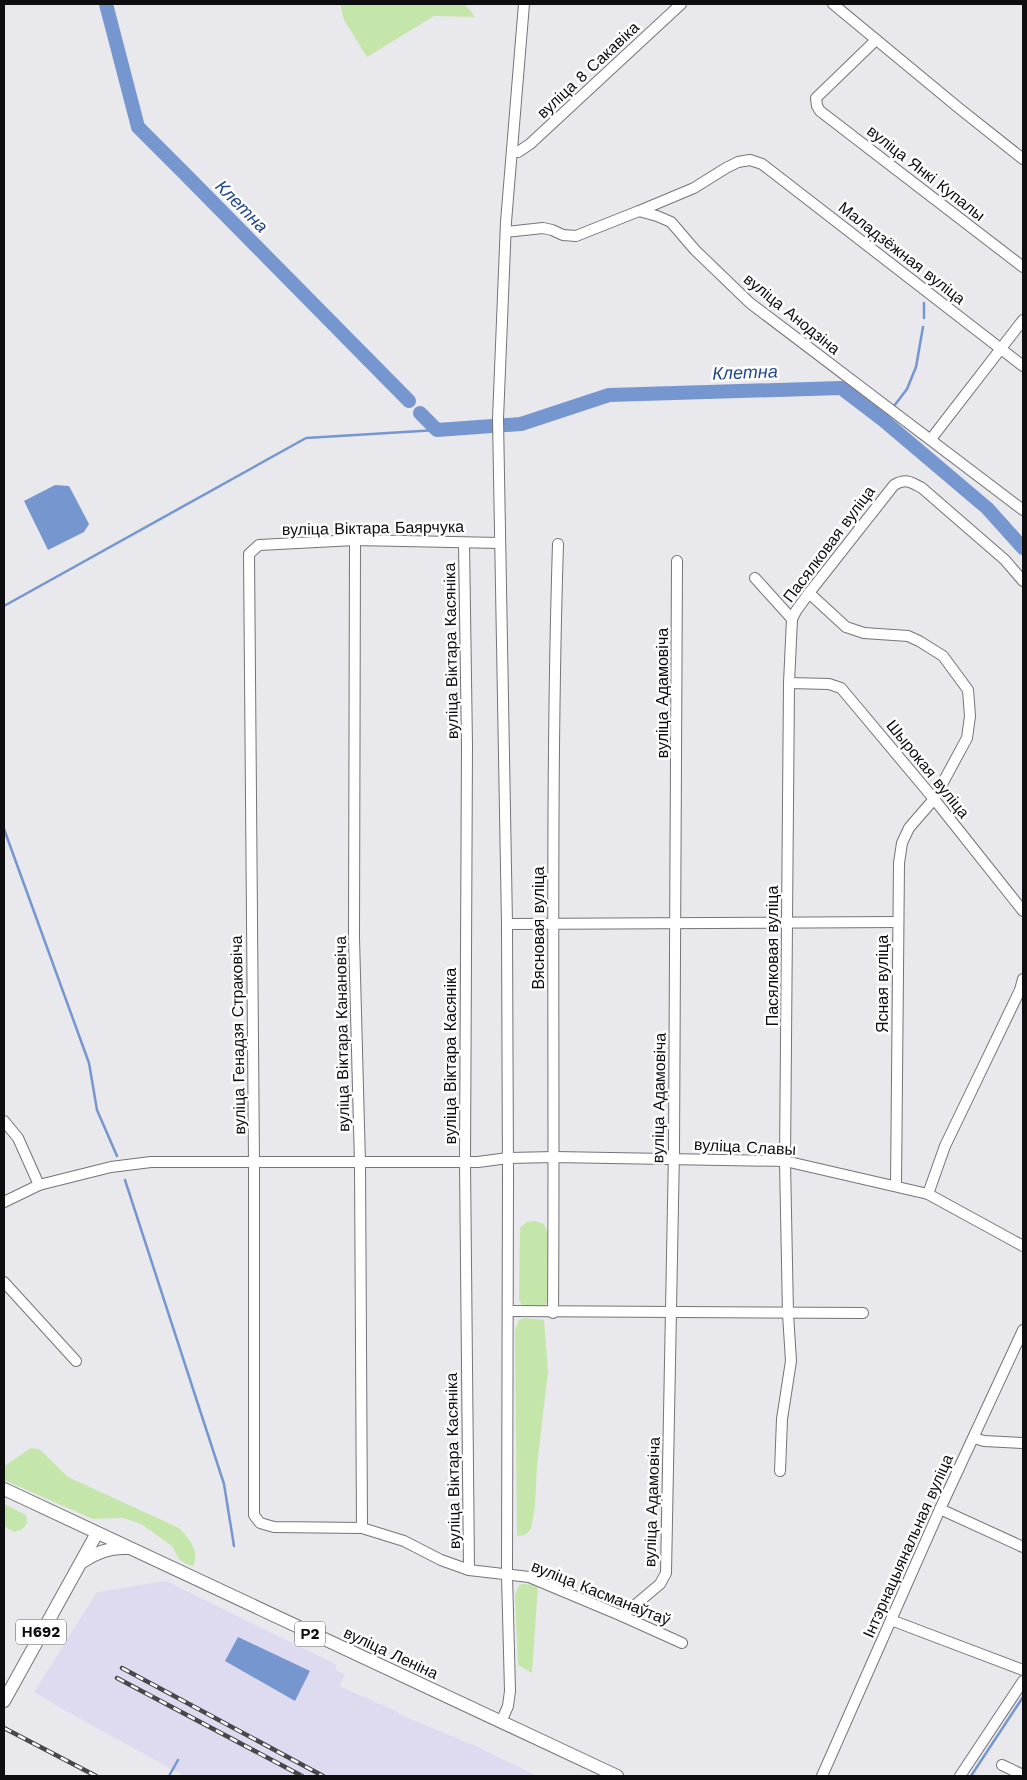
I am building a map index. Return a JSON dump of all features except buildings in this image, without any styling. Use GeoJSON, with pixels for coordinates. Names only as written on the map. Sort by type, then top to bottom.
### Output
{"type":"FeatureCollection","features":[{"type":"Feature","properties":{"kind":"main road","name":"Р2"},"geometry":{"type":"LineString","coordinates":[[4,1489],[97,1534]]}},
{"type":"Feature","properties":{"kind":"main road","name":"вуліца Леніна"},"geometry":{"type":"LineString","coordinates":[[97,1534],[617,1776]]}},
{"type":"Feature","properties":{"kind":"main road","name":"Н692"},"geometry":{"type":"LineString","coordinates":[[4,1701],[97,1534]]}},
{"type":"Feature","properties":{"kind":"main road"},"geometry":{"type":"LineString","coordinates":[[80,1564],[101,1552],[116,1548],[130,1549]]}},
{"type":"Feature","properties":{"kind":"street"},"geometry":{"type":"LineString","coordinates":[[501,1722],[509,1700],[507,1575],[508,1158],[507,924],[498,419],[506,232],[524,4]]}},
{"type":"Feature","properties":{"kind":"street","name":"вуліца 8 Сакавіка"},"geometry":{"type":"LineString","coordinates":[[512,151],[523,150],[530,144],[681,4]]}},
{"type":"Feature","properties":{"kind":"street"},"geometry":{"type":"LineString","coordinates":[[833,4],[960,110],[1023,159]]}},
{"type":"Feature","properties":{"kind":"street","name":"вуліца Янкі Купалы"},"geometry":{"type":"LineString","coordinates":[[876,40],[816,98],[820,111],[1023,267]]}},
{"type":"Feature","properties":{"kind":"street","name":"Маладзёжная вуліца"},"geometry":{"type":"LineString","coordinates":[[639,212],[694,188],[738,162],[750,160],[762,164],[1023,366]]}},
{"type":"Feature","properties":{"kind":"street"},"geometry":{"type":"LineString","coordinates":[[506,232],[543,228],[562,235],[576,236],[639,212]]}},
{"type":"Feature","properties":{"kind":"street","name":"вуліца Анодзіна"},"geometry":{"type":"LineString","coordinates":[[639,212],[657,216],[671,222],[695,250],[750,302],[834,368],[931,439],[1023,510]]}},
{"type":"Feature","properties":{"kind":"street"},"geometry":{"type":"LineString","coordinates":[[931,439],[1023,320]]}},
{"type":"Feature","properties":{"kind":"street","name":"Пасялковая вуліца"},"geometry":{"type":"LineString","coordinates":[[780,1471],[782,1419],[791,1361],[788,1314],[785,1161],[789,683],[792,619],[809,593],[894,485],[901,481],[910,482],[922,488],[1005,560],[1023,581]]}},
{"type":"Feature","properties":{"kind":"street","name":"вуліца Віктара Баярчука"},"geometry":{"type":"LineString","coordinates":[[249,554],[259,545],[355,540],[500,543]]}},
{"type":"Feature","properties":{"kind":"street","name":"вуліца Віктара Канановіча"},"geometry":{"type":"LineString","coordinates":[[355,540],[354,938],[360,1163],[362,1528]]}},
{"type":"Feature","properties":{"kind":"street","name":"вуліца Віктара Касяніка"},"geometry":{"type":"LineString","coordinates":[[464,543],[467,746],[465,1162],[469,1570]]}},
{"type":"Feature","properties":{"kind":"street","name":"Вясновая вуліца"},"geometry":{"type":"LineString","coordinates":[[553,1313],[552,923],[558,544]]}},
{"type":"Feature","properties":{"kind":"street","name":"вуліца Генадзя Страковіча"},"geometry":{"type":"LineString","coordinates":[[249,554],[254,1162],[254,1515]]}},
{"type":"Feature","properties":{"kind":"street","name":"вуліца Адамовіча"},"geometry":{"type":"LineString","coordinates":[[622,1616],[660,1584],[666,1572],[676,922],[677,561]]}},
{"type":"Feature","properties":{"kind":"street"},"geometry":{"type":"LineString","coordinates":[[755,578],[792,619]]}},
{"type":"Feature","properties":{"kind":"street","name":"Шырокая вуліца"},"geometry":{"type":"LineString","coordinates":[[809,593],[846,627],[864,634],[908,636],[943,656],[968,690],[970,716],[967,738],[935,796]]}},
{"type":"Feature","properties":{"kind":"street","name":"Шырокая вуліца"},"geometry":{"type":"LineString","coordinates":[[789,683],[829,684],[841,688],[935,796],[1023,911]]}},
{"type":"Feature","properties":{"kind":"street","name":"Ясная вуліца"},"geometry":{"type":"LineString","coordinates":[[896,1186],[899,863],[902,843],[909,828],[935,796]]}},
{"type":"Feature","properties":{"kind":"street"},"geometry":{"type":"LineString","coordinates":[[507,924],[897,922]]}},
{"type":"Feature","properties":{"kind":"street"},"geometry":{"type":"LineString","coordinates":[[928,1194],[945,1146],[1023,979]]}},
{"type":"Feature","properties":{"kind":"street"},"geometry":{"type":"LineString","coordinates":[[4,1121],[18,1138],[39,1185]]}},
{"type":"Feature","properties":{"kind":"street","name":"вуліца Славы"},"geometry":{"type":"LineString","coordinates":[[4,1202],[39,1185],[111,1167],[151,1162],[465,1162],[508,1158],[554,1157],[785,1161],[928,1194],[1023,1246]]}},
{"type":"Feature","properties":{"kind":"street"},"geometry":{"type":"LineString","coordinates":[[4,1282],[76,1361]]}},
{"type":"Feature","properties":{"kind":"street"},"geometry":{"type":"LineString","coordinates":[[508,1312],[863,1313]]}},
{"type":"Feature","properties":{"kind":"street","name":"Інтэрнацыянальная вуліца"},"geometry":{"type":"LineString","coordinates":[[822,1776],[940,1509],[1023,1330]]}},
{"type":"Feature","properties":{"kind":"street"},"geometry":{"type":"LineString","coordinates":[[974,1438],[984,1441],[1023,1443]]}},
{"type":"Feature","properties":{"kind":"street"},"geometry":{"type":"LineString","coordinates":[[940,1509],[1023,1547]]}},
{"type":"Feature","properties":{"kind":"street","name":"вуліца Касманаўтаў"},"geometry":{"type":"LineString","coordinates":[[254,1515],[260,1523],[274,1527],[362,1528],[404,1541],[441,1560],[469,1570],[529,1577],[682,1643]]}},
{"type":"Feature","properties":{"kind":"street"},"geometry":{"type":"LineString","coordinates":[[891,1620],[1023,1670]]}},
{"type":"Feature","properties":{"kind":"street"},"geometry":{"type":"LineString","coordinates":[[960,1776],[1023,1681]]}},
{"type":"Feature","properties":{"kind":"street"},"geometry":{"type":"LineString","coordinates":[[1002,1765],[1023,1775]]}},
{"type":"Feature","properties":{"kind":"shaded area"},"geometry":{"type":"Polygon","coordinates":[[[166,1581],[337,1665],[335,1670],[345,1674],[339,1686],[399,1714],[478,1747],[537,1776],[184,1776],[34,1692],[97,1592],[166,1581]]]}},
{"type":"Feature","properties":{"kind":"green space"},"geometry":{"type":"Polygon","coordinates":[[[340,4],[465,4],[475,17],[434,16],[367,57],[344,20],[340,4]]]}},
{"type":"Feature","properties":{"kind":"green space"},"geometry":{"type":"Polygon","coordinates":[[[535,1221],[544,1224],[548,1233],[548,1301],[542,1308],[524,1307],[519,1301],[520,1228],[527,1222],[535,1221]]]}},
{"type":"Feature","properties":{"kind":"green space"},"geometry":{"type":"Polygon","coordinates":[[[524,1318],[544,1320],[548,1372],[537,1465],[535,1506],[531,1529],[525,1535],[517,1536],[515,1330],[519,1320],[524,1318]]]}},
{"type":"Feature","properties":{"kind":"green space"},"geometry":{"type":"Polygon","coordinates":[[[31,1448],[39,1449],[68,1477],[179,1528],[189,1540],[194,1550],[195,1561],[193,1566],[179,1559],[172,1546],[141,1524],[123,1518],[93,1519],[4,1480],[4,1467],[31,1448]]]}},
{"type":"Feature","properties":{"kind":"green space"},"geometry":{"type":"Polygon","coordinates":[[[4,1504],[26,1515],[27,1524],[21,1530],[14,1532],[4,1526],[4,1504]]]}},
{"type":"Feature","properties":{"kind":"green space"},"geometry":{"type":"Polygon","coordinates":[[[519,1585],[538,1585],[532,1673],[518,1665],[515,1594],[519,1585]]]}},
{"type":"Feature","properties":{"kind":"water"},"geometry":{"type":"Polygon","coordinates":[[[55,485],[69,486],[89,524],[84,532],[48,550],[24,501],[55,485]]]}},
{"type":"Feature","properties":{"kind":"water"},"geometry":{"type":"Polygon","coordinates":[[[238,1637],[310,1671],[295,1701],[225,1661],[238,1637]]]}},
{"type":"Feature","properties":{"kind":"waterway","name":"Клетна"},"geometry":{"type":"LineString","coordinates":[[106,4],[138,127],[409,401]]}},
{"type":"Feature","properties":{"kind":"waterway"},"geometry":{"type":"LineString","coordinates":[[924,303],[924,318]]}},
{"type":"Feature","properties":{"kind":"waterway"},"geometry":{"type":"LineString","coordinates":[[894,406],[907,389],[916,367],[923,327]]}},
{"type":"Feature","properties":{"kind":"waterway","name":"Клетна"},"geometry":{"type":"LineString","coordinates":[[420,413],[437,430],[521,424],[609,395],[841,388],[883,420],[987,508],[1023,548]]}},
{"type":"Feature","properties":{"kind":"waterway","name":"Клетна"},"geometry":{"type":"LineString","coordinates":[[883,420],[888,414]]}},
{"type":"Feature","properties":{"kind":"waterway"},"geometry":{"type":"LineString","coordinates":[[4,606],[306,438],[437,430]]}},
{"type":"Feature","properties":{"kind":"waterway"},"geometry":{"type":"LineString","coordinates":[[4,829],[89,1063],[97,1110],[117,1156]]}},
{"type":"Feature","properties":{"kind":"waterway"},"geometry":{"type":"LineString","coordinates":[[125,1180],[224,1484],[234,1546]]}},
{"type":"Feature","properties":{"kind":"waterway"},"geometry":{"type":"LineString","coordinates":[[971,1776],[1023,1697]]}},
{"type":"Feature","properties":{"kind":"waterway"},"geometry":{"type":"LineString","coordinates":[[169,1776],[178,1760]]}},
{"type":"Feature","properties":{"kind":"railway"},"geometry":{"type":"LineString","coordinates":[[122,1668],[323,1776]]}},
{"type":"Feature","properties":{"kind":"railway"},"geometry":{"type":"LineString","coordinates":[[117,1678],[302,1776]]}},
{"type":"Feature","properties":{"kind":"railway"},"geometry":{"type":"LineString","coordinates":[[4,1728],[96,1776]]}}]}
